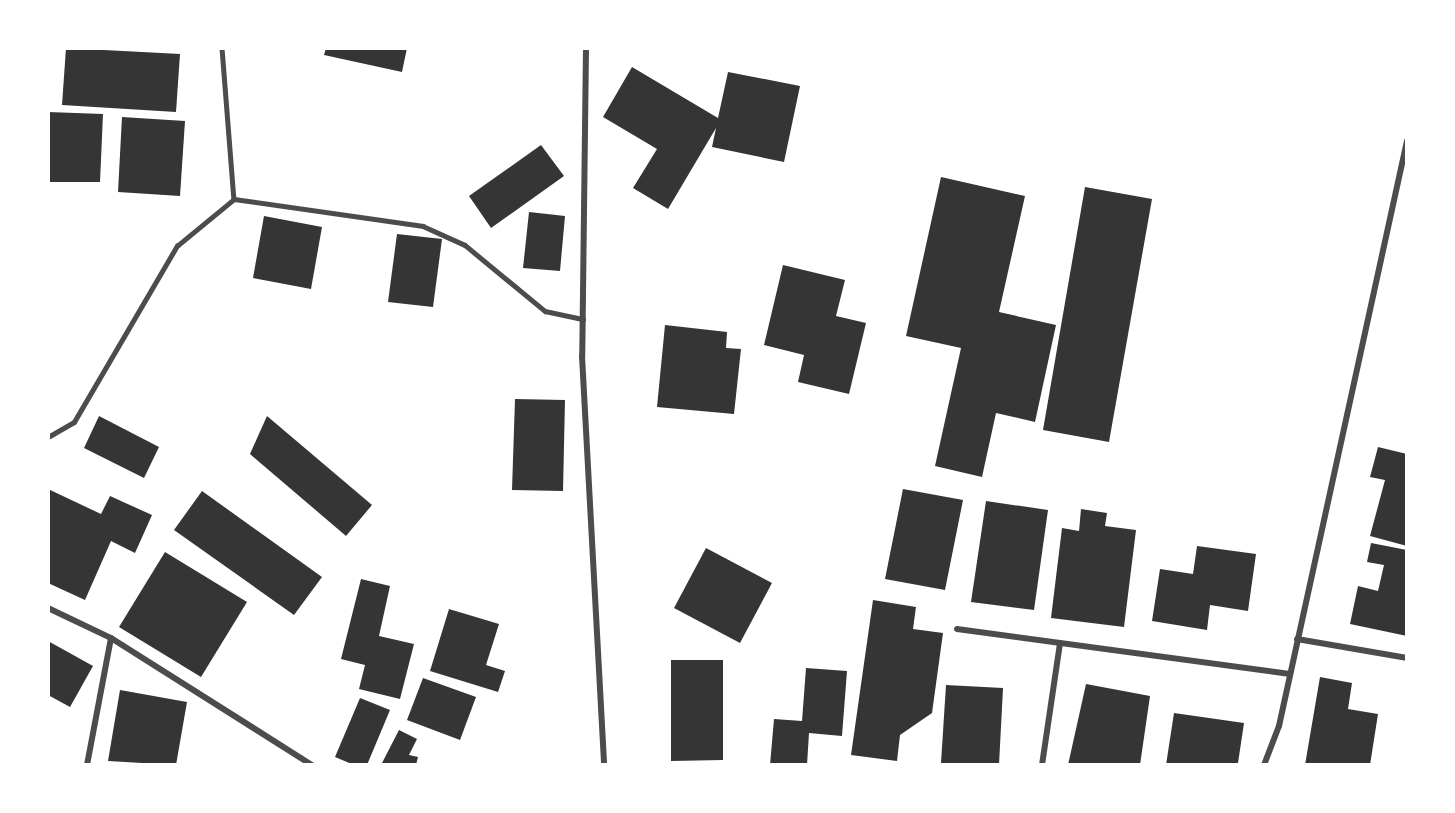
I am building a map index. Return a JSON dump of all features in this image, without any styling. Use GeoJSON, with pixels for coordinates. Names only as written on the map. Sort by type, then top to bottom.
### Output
{"type":"FeatureCollection","features":[{"type":"Feature","properties":{"kind":"street"},"geometry":{"type":"LineString","coordinates":[[586,48],[583,319],[604,765]]}},
{"type":"Feature","properties":{"kind":"street"},"geometry":{"type":"LineString","coordinates":[[1264,765],[1280,726],[1297,639],[1407,141]]}},
{"type":"Feature","properties":{"kind":"street"},"geometry":{"type":"LineString","coordinates":[[48,608],[111,638],[312,765]]}},
{"type":"Feature","properties":{"kind":"street"},"geometry":{"type":"LineString","coordinates":[[957,629],[1290,674]]}},
{"type":"Feature","properties":{"kind":"street"},"geometry":{"type":"LineString","coordinates":[[87,765],[111,638]]}},
{"type":"Feature","properties":{"kind":"street"},"geometry":{"type":"LineString","coordinates":[[1297,639],[1407,658]]}},
{"type":"Feature","properties":{"kind":"street"},"geometry":{"type":"LineString","coordinates":[[1042,765],[1060,643]]}},
{"type":"Feature","properties":{"kind":"lane"},"geometry":{"type":"LineString","coordinates":[[222,48],[234,199]]}},
{"type":"Feature","properties":{"kind":"lane"},"geometry":{"type":"LineString","coordinates":[[48,437],[74,422],[177,246],[234,199],[423,226],[465,244],[545,311],[583,319]]}},
{"type":"Feature","properties":{"kind":"building"},"geometry":{"type":"Polygon","coordinates":[[[66,48],[180,54],[176,112],[62,105],[66,48]]]}},
{"type":"Feature","properties":{"kind":"building"},"geometry":{"type":"Polygon","coordinates":[[[326,48],[407,48],[402,72],[324,55],[326,48]]]}},
{"type":"Feature","properties":{"kind":"building"},"geometry":{"type":"Polygon","coordinates":[[[632,67],[718,118],[728,72],[800,86],[784,162],[712,147],[716,128],[668,209],[633,188],[657,149],[603,117],[632,67]]]}},
{"type":"Feature","properties":{"kind":"building"},"geometry":{"type":"Polygon","coordinates":[[[48,112],[103,114],[100,182],[48,182],[48,112]]]}},
{"type":"Feature","properties":{"kind":"building"},"geometry":{"type":"Polygon","coordinates":[[[122,117],[185,121],[180,196],[118,192],[122,117]]]}},
{"type":"Feature","properties":{"kind":"building"},"geometry":{"type":"Polygon","coordinates":[[[541,145],[564,176],[491,228],[469,196],[541,145]]]}},
{"type":"Feature","properties":{"kind":"building"},"geometry":{"type":"Polygon","coordinates":[[[941,177],[1025,196],[999,312],[1056,325],[1035,422],[996,413],[982,477],[935,466],[961,348],[906,336],[941,177]]]}},
{"type":"Feature","properties":{"kind":"building"},"geometry":{"type":"Polygon","coordinates":[[[1085,187],[1152,199],[1109,442],[1043,430],[1085,187]]]}},
{"type":"Feature","properties":{"kind":"building"},"geometry":{"type":"Polygon","coordinates":[[[529,212],[565,216],[560,271],[523,268],[529,212]]]}},
{"type":"Feature","properties":{"kind":"building"},"geometry":{"type":"Polygon","coordinates":[[[264,216],[322,227],[311,289],[253,278],[264,216]]]}},
{"type":"Feature","properties":{"kind":"building"},"geometry":{"type":"Polygon","coordinates":[[[397,234],[442,239],[433,307],[388,302],[397,234]]]}},
{"type":"Feature","properties":{"kind":"building"},"geometry":{"type":"Polygon","coordinates":[[[783,265],[845,280],[836,316],[866,323],[849,394],[798,382],[804,355],[764,345],[783,265]]]}},
{"type":"Feature","properties":{"kind":"building"},"geometry":{"type":"Polygon","coordinates":[[[665,325],[727,332],[726,348],[741,349],[734,414],[657,407],[665,325]]]}},
{"type":"Feature","properties":{"kind":"building"},"geometry":{"type":"Polygon","coordinates":[[[515,399],[565,400],[563,491],[512,490],[515,399]]]}},
{"type":"Feature","properties":{"kind":"building"},"geometry":{"type":"Polygon","coordinates":[[[99,416],[159,447],[144,478],[84,448],[99,416]]]}},
{"type":"Feature","properties":{"kind":"building"},"geometry":{"type":"Polygon","coordinates":[[[267,416],[372,505],[346,536],[250,454],[267,416]]]}},
{"type":"Feature","properties":{"kind":"building"},"geometry":{"type":"Polygon","coordinates":[[[1378,447],[1407,454],[1407,546],[1370,536],[1385,480],[1370,477],[1378,447]]]}},
{"type":"Feature","properties":{"kind":"building"},"geometry":{"type":"Polygon","coordinates":[[[48,489],[101,514],[110,496],[152,515],[135,553],[111,541],[85,600],[48,583],[48,489]]]}},
{"type":"Feature","properties":{"kind":"building"},"geometry":{"type":"Polygon","coordinates":[[[903,489],[963,500],[945,590],[885,579],[903,489]]]}},
{"type":"Feature","properties":{"kind":"building"},"geometry":{"type":"Polygon","coordinates":[[[202,491],[322,577],[294,615],[174,530],[202,491]]]}},
{"type":"Feature","properties":{"kind":"building"},"geometry":{"type":"Polygon","coordinates":[[[986,501],[1048,510],[1034,610],[971,602],[986,501]]]}},
{"type":"Feature","properties":{"kind":"building"},"geometry":{"type":"Polygon","coordinates":[[[1081,509],[1107,513],[1105,526],[1136,530],[1124,627],[1051,618],[1062,528],[1079,531],[1081,509]]]}},
{"type":"Feature","properties":{"kind":"building"},"geometry":{"type":"Polygon","coordinates":[[[1371,543],[1407,550],[1407,636],[1350,624],[1358,586],[1378,591],[1384,565],[1367,562],[1371,543]]]}},
{"type":"Feature","properties":{"kind":"building"},"geometry":{"type":"Polygon","coordinates":[[[1197,546],[1256,554],[1248,611],[1210,605],[1207,630],[1152,621],[1160,569],[1193,574],[1197,546]]]}},
{"type":"Feature","properties":{"kind":"building"},"geometry":{"type":"Polygon","coordinates":[[[706,548],[772,583],[740,643],[674,608],[706,548]]]}},
{"type":"Feature","properties":{"kind":"building"},"geometry":{"type":"Polygon","coordinates":[[[165,552],[247,602],[201,677],[119,627],[165,552]]]}},
{"type":"Feature","properties":{"kind":"building"},"geometry":{"type":"Polygon","coordinates":[[[361,579],[390,586],[379,636],[414,644],[400,699],[359,689],[365,665],[341,659],[361,579]]]}},
{"type":"Feature","properties":{"kind":"building"},"geometry":{"type":"Polygon","coordinates":[[[873,600],[916,607],[913,629],[943,633],[932,713],[900,735],[897,761],[851,755],[873,600]]]}},
{"type":"Feature","properties":{"kind":"building"},"geometry":{"type":"Polygon","coordinates":[[[449,609],[499,624],[486,665],[505,671],[498,692],[430,671],[449,609]]]}},
{"type":"Feature","properties":{"kind":"building"},"geometry":{"type":"Polygon","coordinates":[[[48,641],[93,666],[70,707],[48,695],[48,641]]]}},
{"type":"Feature","properties":{"kind":"building"},"geometry":{"type":"Polygon","coordinates":[[[671,660],[723,660],[723,760],[671,761],[671,660]]]}},
{"type":"Feature","properties":{"kind":"building"},"geometry":{"type":"Polygon","coordinates":[[[806,668],[847,671],[842,736],[809,733],[807,765],[770,765],[774,719],[802,721],[806,668]]]}},
{"type":"Feature","properties":{"kind":"building"},"geometry":{"type":"Polygon","coordinates":[[[1320,677],[1352,683],[1348,709],[1378,714],[1370,765],[1305,765],[1320,677]]]}},
{"type":"Feature","properties":{"kind":"building"},"geometry":{"type":"Polygon","coordinates":[[[423,678],[476,697],[460,740],[407,720],[423,678]]]}},
{"type":"Feature","properties":{"kind":"building"},"geometry":{"type":"Polygon","coordinates":[[[1086,684],[1150,696],[1140,765],[1068,765],[1086,684]]]}},
{"type":"Feature","properties":{"kind":"building"},"geometry":{"type":"Polygon","coordinates":[[[946,685],[1003,688],[999,765],[941,763],[946,685]]]}},
{"type":"Feature","properties":{"kind":"building"},"geometry":{"type":"Polygon","coordinates":[[[120,690],[187,702],[176,765],[108,761],[120,690]]]}},
{"type":"Feature","properties":{"kind":"building"},"geometry":{"type":"Polygon","coordinates":[[[360,698],[390,710],[367,765],[354,765],[335,757],[360,698]]]}},
{"type":"Feature","properties":{"kind":"building"},"geometry":{"type":"Polygon","coordinates":[[[1174,713],[1244,723],[1238,763],[1166,765],[1174,713]]]}},
{"type":"Feature","properties":{"kind":"building"},"geometry":{"type":"Polygon","coordinates":[[[399,730],[417,739],[409,755],[418,757],[416,765],[381,765],[399,730]]]}}]}
